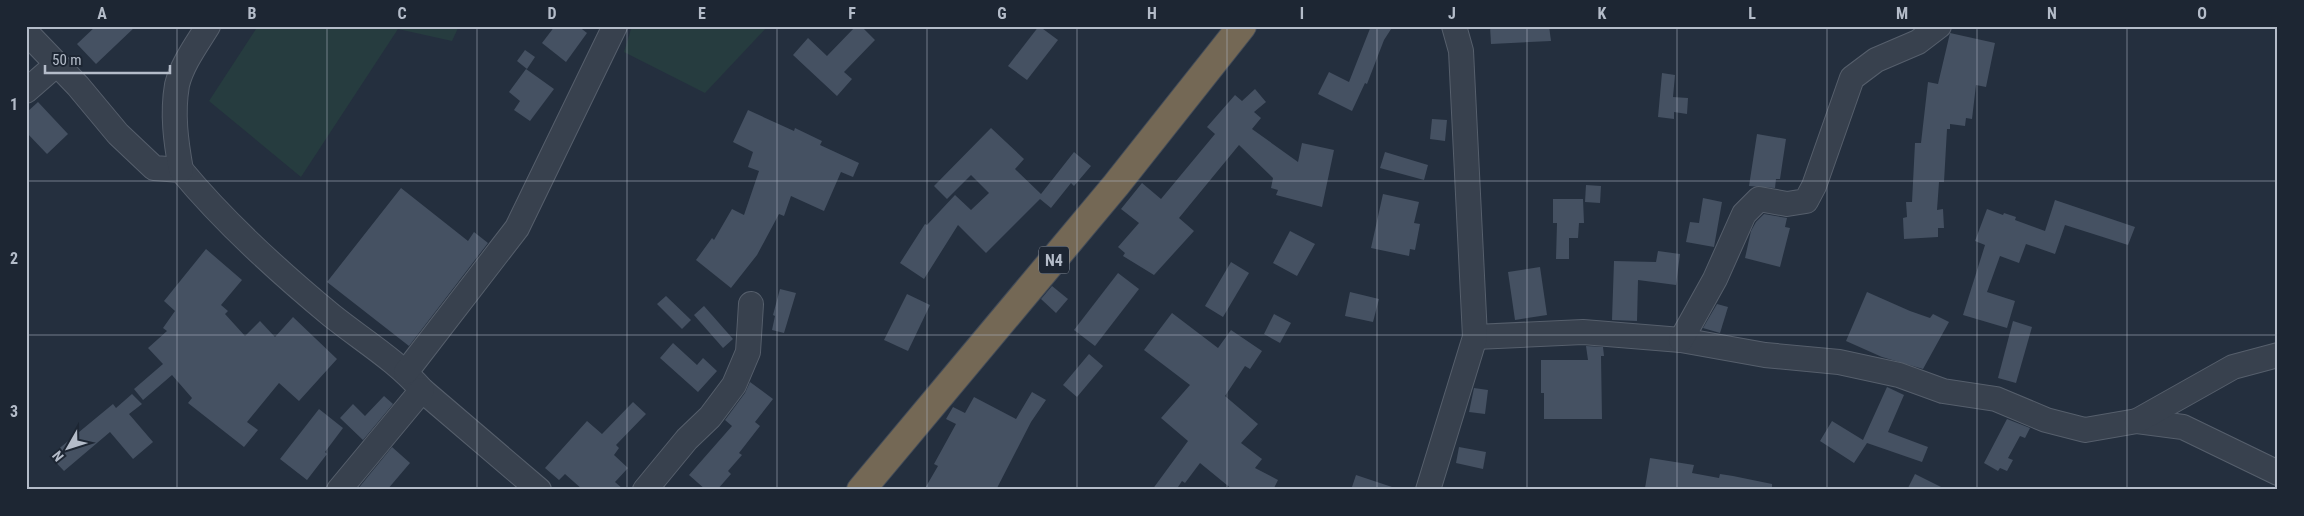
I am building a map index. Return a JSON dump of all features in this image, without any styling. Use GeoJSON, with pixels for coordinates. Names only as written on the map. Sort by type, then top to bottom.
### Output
{"type":"FeatureCollection","features":[{"type":"Feature","properties":{"kind":"highway","name":"N4"},"geometry":{"type":"LineString","coordinates":[[861,490],[1116,185],[1242,26]]}},
{"type":"Feature","properties":{"kind":"street"},"geometry":{"type":"LineString","coordinates":[[208,26],[188,60],[178,84],[174,130],[181,170],[209,204],[324,308],[406,372],[422,390],[540,490]]}},
{"type":"Feature","properties":{"kind":"street"},"geometry":{"type":"LineString","coordinates":[[406,372],[517,228],[615,26]]}},
{"type":"Feature","properties":{"kind":"street"},"geometry":{"type":"LineString","coordinates":[[1428,490],[1475,337],[1461,51],[1454,26]]}},
{"type":"Feature","properties":{"kind":"street"},"geometry":{"type":"LineString","coordinates":[[1681,340],[1715,279],[1744,214],[1759,199],[1787,204],[1806,201],[1814,186],[1852,78],[1876,60],[1918,42],[1939,26]]}},
{"type":"Feature","properties":{"kind":"street"},"geometry":{"type":"LineString","coordinates":[[26,32],[78,86],[118,134],[154,168],[181,170]]}},
{"type":"Feature","properties":{"kind":"street"},"geometry":{"type":"LineString","coordinates":[[26,91],[57,64]]}},
{"type":"Feature","properties":{"kind":"street"},"geometry":{"type":"LineString","coordinates":[[645,490],[687,439],[710,417],[734,385],[748,352],[750,304]]}},
{"type":"Feature","properties":{"kind":"street"},"geometry":{"type":"LineString","coordinates":[[1475,337],[1583,332],[1681,340],[1765,356],[1839,362],[1899,375],[1942,391],[1996,399],[2046,420],[2085,430],[2137,421],[2183,427],[2278,473]]}},
{"type":"Feature","properties":{"kind":"street"},"geometry":{"type":"LineString","coordinates":[[2137,421],[2233,367],[2278,355]]}},
{"type":"Feature","properties":{"kind":"street"},"geometry":{"type":"LineString","coordinates":[[339,490],[422,390]]}},
{"type":"Feature","properties":{"kind":"green space"},"geometry":{"type":"Polygon","coordinates":[[[258,26],[459,26],[452,41],[398,29],[301,177],[209,101],[258,26]]]}},
{"type":"Feature","properties":{"kind":"green space"},"geometry":{"type":"Polygon","coordinates":[[[632,26],[768,26],[705,93],[624,52],[632,26]]]}},
{"type":"Feature","properties":{"kind":"building"},"geometry":{"type":"Polygon","coordinates":[[[96,26],[136,26],[96,64],[77,44],[96,26]]]}},
{"type":"Feature","properties":{"kind":"building"},"geometry":{"type":"Polygon","coordinates":[[[555,26],[578,26],[587,33],[566,62],[542,43],[555,26]]]}},
{"type":"Feature","properties":{"kind":"building"},"geometry":{"type":"Polygon","coordinates":[[[856,26],[861,26],[875,40],[844,72],[852,79],[837,96],[793,55],[808,38],[827,56],[856,26]]]}},
{"type":"Feature","properties":{"kind":"building"},"geometry":{"type":"Polygon","coordinates":[[[1039,26],[1058,40],[1027,80],[1008,66],[1039,26]]]}},
{"type":"Feature","properties":{"kind":"building"},"geometry":{"type":"Polygon","coordinates":[[[1371,26],[1393,26],[1384,40],[1367,84],[1365,83],[1352,111],[1318,94],[1329,72],[1349,82],[1371,26]]]}},
{"type":"Feature","properties":{"kind":"building"},"geometry":{"type":"Polygon","coordinates":[[[1490,26],[1549,26],[1551,41],[1491,44],[1490,26]]]}},
{"type":"Feature","properties":{"kind":"building"},"geometry":{"type":"Polygon","coordinates":[[[1950,33],[1995,43],[1986,87],[1976,85],[1972,119],[1966,118],[1965,126],[1950,124],[1950,129],[1947,129],[1944,182],[1939,182],[1937,210],[1943,209],[1944,228],[1938,228],[1938,237],[1904,239],[1903,218],[1907,217],[1906,202],[1912,202],[1915,143],[1921,143],[1928,82],[1938,84],[1950,33]]]}},
{"type":"Feature","properties":{"kind":"building"},"geometry":{"type":"Polygon","coordinates":[[[525,50],[535,57],[527,69],[517,61],[525,50]]]}},
{"type":"Feature","properties":{"kind":"building"},"geometry":{"type":"Polygon","coordinates":[[[526,69],[554,89],[530,121],[514,110],[520,101],[509,92],[526,69]]]}},
{"type":"Feature","properties":{"kind":"building"},"geometry":{"type":"Polygon","coordinates":[[[1662,73],[1675,75],[1673,97],[1688,98],[1687,114],[1674,112],[1674,119],[1658,117],[1662,73]]]}},
{"type":"Feature","properties":{"kind":"building"},"geometry":{"type":"Polygon","coordinates":[[[1255,89],[1266,102],[1254,112],[1261,118],[1252,129],[1298,162],[1302,143],[1334,150],[1322,207],[1276,195],[1278,190],[1271,188],[1273,178],[1239,145],[1179,218],[1194,231],[1154,275],[1123,256],[1125,253],[1118,247],[1139,223],[1121,209],[1142,183],[1161,199],[1215,134],[1207,127],[1235,95],[1242,101],[1255,89]]]}},
{"type":"Feature","properties":{"kind":"building"},"geometry":{"type":"Polygon","coordinates":[[[38,102],[68,134],[47,154],[26,132],[26,113],[38,102]]]}},
{"type":"Feature","properties":{"kind":"building"},"geometry":{"type":"Polygon","coordinates":[[[748,110],[794,131],[795,128],[822,141],[820,145],[859,163],[853,177],[841,172],[824,211],[791,196],[784,216],[779,214],[757,255],[731,288],[696,260],[712,238],[714,240],[732,209],[744,215],[759,171],[748,167],[753,152],[733,142],[748,110]]]}},
{"type":"Feature","properties":{"kind":"building"},"geometry":{"type":"Polygon","coordinates":[[[1432,119],[1447,120],[1445,141],[1430,139],[1432,119]]]}},
{"type":"Feature","properties":{"kind":"building"},"geometry":{"type":"Polygon","coordinates":[[[991,128],[1024,159],[1015,169],[1041,194],[1074,152],[1091,166],[1074,186],[1071,183],[1051,208],[1040,199],[986,253],[958,225],[924,279],[900,263],[925,224],[927,225],[955,195],[971,210],[989,193],[971,175],[947,199],[934,186],[991,128]]]}},
{"type":"Feature","properties":{"kind":"building"},"geometry":{"type":"Polygon","coordinates":[[[1757,134],[1786,139],[1780,179],[1776,179],[1775,188],[1749,186],[1757,134]]]}},
{"type":"Feature","properties":{"kind":"building"},"geometry":{"type":"Polygon","coordinates":[[[1385,152],[1428,165],[1424,180],[1380,168],[1385,152]]]}},
{"type":"Feature","properties":{"kind":"building"},"geometry":{"type":"Polygon","coordinates":[[[1586,185],[1601,186],[1600,203],[1585,202],[1586,185]]]}},
{"type":"Feature","properties":{"kind":"building"},"geometry":{"type":"Polygon","coordinates":[[[401,188],[468,241],[474,232],[488,243],[409,346],[327,282],[401,188]]]}},
{"type":"Feature","properties":{"kind":"building"},"geometry":{"type":"Polygon","coordinates":[[[1383,194],[1419,202],[1414,223],[1420,224],[1415,250],[1410,249],[1409,256],[1371,248],[1383,194]]]}},
{"type":"Feature","properties":{"kind":"building"},"geometry":{"type":"Polygon","coordinates":[[[1703,198],[1722,202],[1714,247],[1686,242],[1690,222],[1699,223],[1703,198]]]}},
{"type":"Feature","properties":{"kind":"building"},"geometry":{"type":"Polygon","coordinates":[[[1553,199],[1583,199],[1584,223],[1579,223],[1578,238],[1569,238],[1569,259],[1556,259],[1557,223],[1553,223],[1553,199]]]}},
{"type":"Feature","properties":{"kind":"building"},"geometry":{"type":"Polygon","coordinates":[[[2055,200],[2135,227],[2128,245],[2065,225],[2055,254],[2026,244],[2019,263],[2000,256],[1987,292],[2015,301],[2007,328],[1963,315],[1985,245],[1975,241],[1987,209],[2003,215],[2004,213],[2016,217],[2015,220],[2045,231],[2055,200]]]}},
{"type":"Feature","properties":{"kind":"building"},"geometry":{"type":"Polygon","coordinates":[[[1764,214],[1787,218],[1785,227],[1790,228],[1780,267],[1745,258],[1751,231],[1764,214]]]}},
{"type":"Feature","properties":{"kind":"building"},"geometry":{"type":"Polygon","coordinates":[[[1290,231],[1315,244],[1297,276],[1273,263],[1290,231]]]}},
{"type":"Feature","properties":{"kind":"building"},"geometry":{"type":"Polygon","coordinates":[[[206,249],[242,280],[221,305],[228,311],[225,314],[245,336],[260,321],[275,337],[293,317],[337,359],[299,401],[279,383],[247,422],[258,430],[244,447],[188,403],[192,398],[172,375],[143,400],[134,389],[163,364],[148,348],[167,331],[163,328],[175,311],[164,301],[206,249]]]}},
{"type":"Feature","properties":{"kind":"building"},"geometry":{"type":"Polygon","coordinates":[[[1658,251],[1680,254],[1676,285],[1638,280],[1637,321],[1612,320],[1614,261],[1656,262],[1658,251]]]}},
{"type":"Feature","properties":{"kind":"building"},"geometry":{"type":"Polygon","coordinates":[[[1231,262],[1249,273],[1223,317],[1205,306],[1231,262]]]}},
{"type":"Feature","properties":{"kind":"building"},"geometry":{"type":"Polygon","coordinates":[[[1540,267],[1547,315],[1515,320],[1508,272],[1540,267]]]}},
{"type":"Feature","properties":{"kind":"building"},"geometry":{"type":"Polygon","coordinates":[[[1118,273],[1139,289],[1095,346],[1074,330],[1118,273]]]}},
{"type":"Feature","properties":{"kind":"building"},"geometry":{"type":"Polygon","coordinates":[[[1052,286],[1068,299],[1056,313],[1041,299],[1052,286]]]}},
{"type":"Feature","properties":{"kind":"building"},"geometry":{"type":"Polygon","coordinates":[[[780,289],[796,293],[784,333],[772,330],[775,316],[773,315],[780,289]]]}},
{"type":"Feature","properties":{"kind":"building"},"geometry":{"type":"Polygon","coordinates":[[[1350,292],[1379,299],[1373,322],[1345,316],[1350,292]]]}},
{"type":"Feature","properties":{"kind":"building"},"geometry":{"type":"Polygon","coordinates":[[[1867,292],[1910,311],[1930,318],[1933,314],[1949,322],[1923,369],[1882,357],[1846,341],[1867,292]]]}},
{"type":"Feature","properties":{"kind":"building"},"geometry":{"type":"Polygon","coordinates":[[[907,294],[930,305],[908,351],[884,340],[907,294]]]}},
{"type":"Feature","properties":{"kind":"building"},"geometry":{"type":"Polygon","coordinates":[[[666,296],[691,320],[682,329],[657,304],[666,296]]]}},
{"type":"Feature","properties":{"kind":"building"},"geometry":{"type":"Polygon","coordinates":[[[1717,304],[1728,307],[1720,333],[1703,328],[1717,304]]]}},
{"type":"Feature","properties":{"kind":"building"},"geometry":{"type":"Polygon","coordinates":[[[704,306],[733,339],[723,348],[694,315],[704,306]]]}},
{"type":"Feature","properties":{"kind":"building"},"geometry":{"type":"Polygon","coordinates":[[[1172,313],[1218,348],[1231,330],[1262,351],[1250,369],[1245,366],[1225,396],[1258,424],[1241,443],[1262,459],[1255,468],[1278,480],[1273,490],[1233,490],[1200,463],[1185,483],[1182,481],[1176,490],[1152,490],[1188,441],[1161,418],[1190,385],[1144,350],[1172,313]]]}},
{"type":"Feature","properties":{"kind":"building"},"geometry":{"type":"Polygon","coordinates":[[[1274,314],[1291,323],[1280,343],[1264,334],[1274,314]]]}},
{"type":"Feature","properties":{"kind":"building"},"geometry":{"type":"Polygon","coordinates":[[[2013,321],[2032,327],[2016,383],[1998,378],[2013,321]]]}},
{"type":"Feature","properties":{"kind":"building"},"geometry":{"type":"Polygon","coordinates":[[[673,343],[697,365],[703,358],[717,371],[698,392],[660,358],[673,343]]]}},
{"type":"Feature","properties":{"kind":"building"},"geometry":{"type":"Polygon","coordinates":[[[1586,346],[1603,347],[1604,356],[1601,356],[1602,419],[1544,419],[1544,393],[1541,393],[1541,360],[1588,360],[1586,346]]]}},
{"type":"Feature","properties":{"kind":"building"},"geometry":{"type":"Polygon","coordinates":[[[1089,354],[1103,366],[1077,397],[1063,385],[1089,354]]]}},
{"type":"Feature","properties":{"kind":"building"},"geometry":{"type":"Polygon","coordinates":[[[750,382],[773,399],[755,422],[760,426],[739,453],[742,455],[728,471],[731,474],[717,490],[706,490],[689,475],[732,426],[725,420],[745,393],[750,382]]]}},
{"type":"Feature","properties":{"kind":"building"},"geometry":{"type":"Polygon","coordinates":[[[1887,387],[1904,395],[1888,432],[1928,447],[1922,462],[1867,443],[1854,463],[1820,441],[1832,421],[1863,440],[1887,387]]]}},
{"type":"Feature","properties":{"kind":"building"},"geometry":{"type":"Polygon","coordinates":[[[1474,388],[1488,390],[1485,414],[1469,412],[1474,388]]]}},
{"type":"Feature","properties":{"kind":"building"},"geometry":{"type":"Polygon","coordinates":[[[1032,392],[1046,400],[1031,422],[996,490],[924,490],[938,466],[934,464],[956,424],[946,419],[953,407],[965,413],[974,397],[1016,419],[1032,392]]]}},
{"type":"Feature","properties":{"kind":"building"},"geometry":{"type":"Polygon","coordinates":[[[132,394],[142,404],[129,414],[153,442],[133,459],[110,432],[64,471],[50,456],[113,404],[116,408],[132,394]]]}},
{"type":"Feature","properties":{"kind":"building"},"geometry":{"type":"Polygon","coordinates":[[[384,396],[393,404],[363,440],[340,418],[353,404],[365,416],[384,396]]]}},
{"type":"Feature","properties":{"kind":"building"},"geometry":{"type":"Polygon","coordinates":[[[633,402],[646,414],[616,445],[619,448],[614,455],[628,468],[615,482],[624,490],[583,490],[565,474],[559,480],[545,468],[587,421],[602,434],[633,402]]]}},
{"type":"Feature","properties":{"kind":"building"},"geometry":{"type":"Polygon","coordinates":[[[319,409],[343,428],[325,452],[327,454],[307,480],[280,459],[319,409]]]}},
{"type":"Feature","properties":{"kind":"building"},"geometry":{"type":"Polygon","coordinates":[[[2007,419],[2030,428],[2025,438],[2020,436],[2008,458],[2013,460],[2007,471],[2000,468],[1998,471],[1984,463],[2007,419]]]}},
{"type":"Feature","properties":{"kind":"building"},"geometry":{"type":"Polygon","coordinates":[[[392,447],[410,463],[387,490],[357,490],[392,447]]]}},
{"type":"Feature","properties":{"kind":"building"},"geometry":{"type":"Polygon","coordinates":[[[1459,447],[1486,452],[1483,469],[1456,463],[1459,447]]]}},
{"type":"Feature","properties":{"kind":"building"},"geometry":{"type":"Polygon","coordinates":[[[1650,458],[1694,465],[1692,473],[1719,478],[1720,474],[1772,484],[1772,490],[1658,490],[1645,488],[1650,458]]]}},
{"type":"Feature","properties":{"kind":"building"},"geometry":{"type":"Polygon","coordinates":[[[1915,474],[1947,490],[1907,490],[1915,474]]]}},
{"type":"Feature","properties":{"kind":"building"},"geometry":{"type":"Polygon","coordinates":[[[1356,475],[1392,487],[1392,490],[1351,490],[1356,475]]]}}]}
